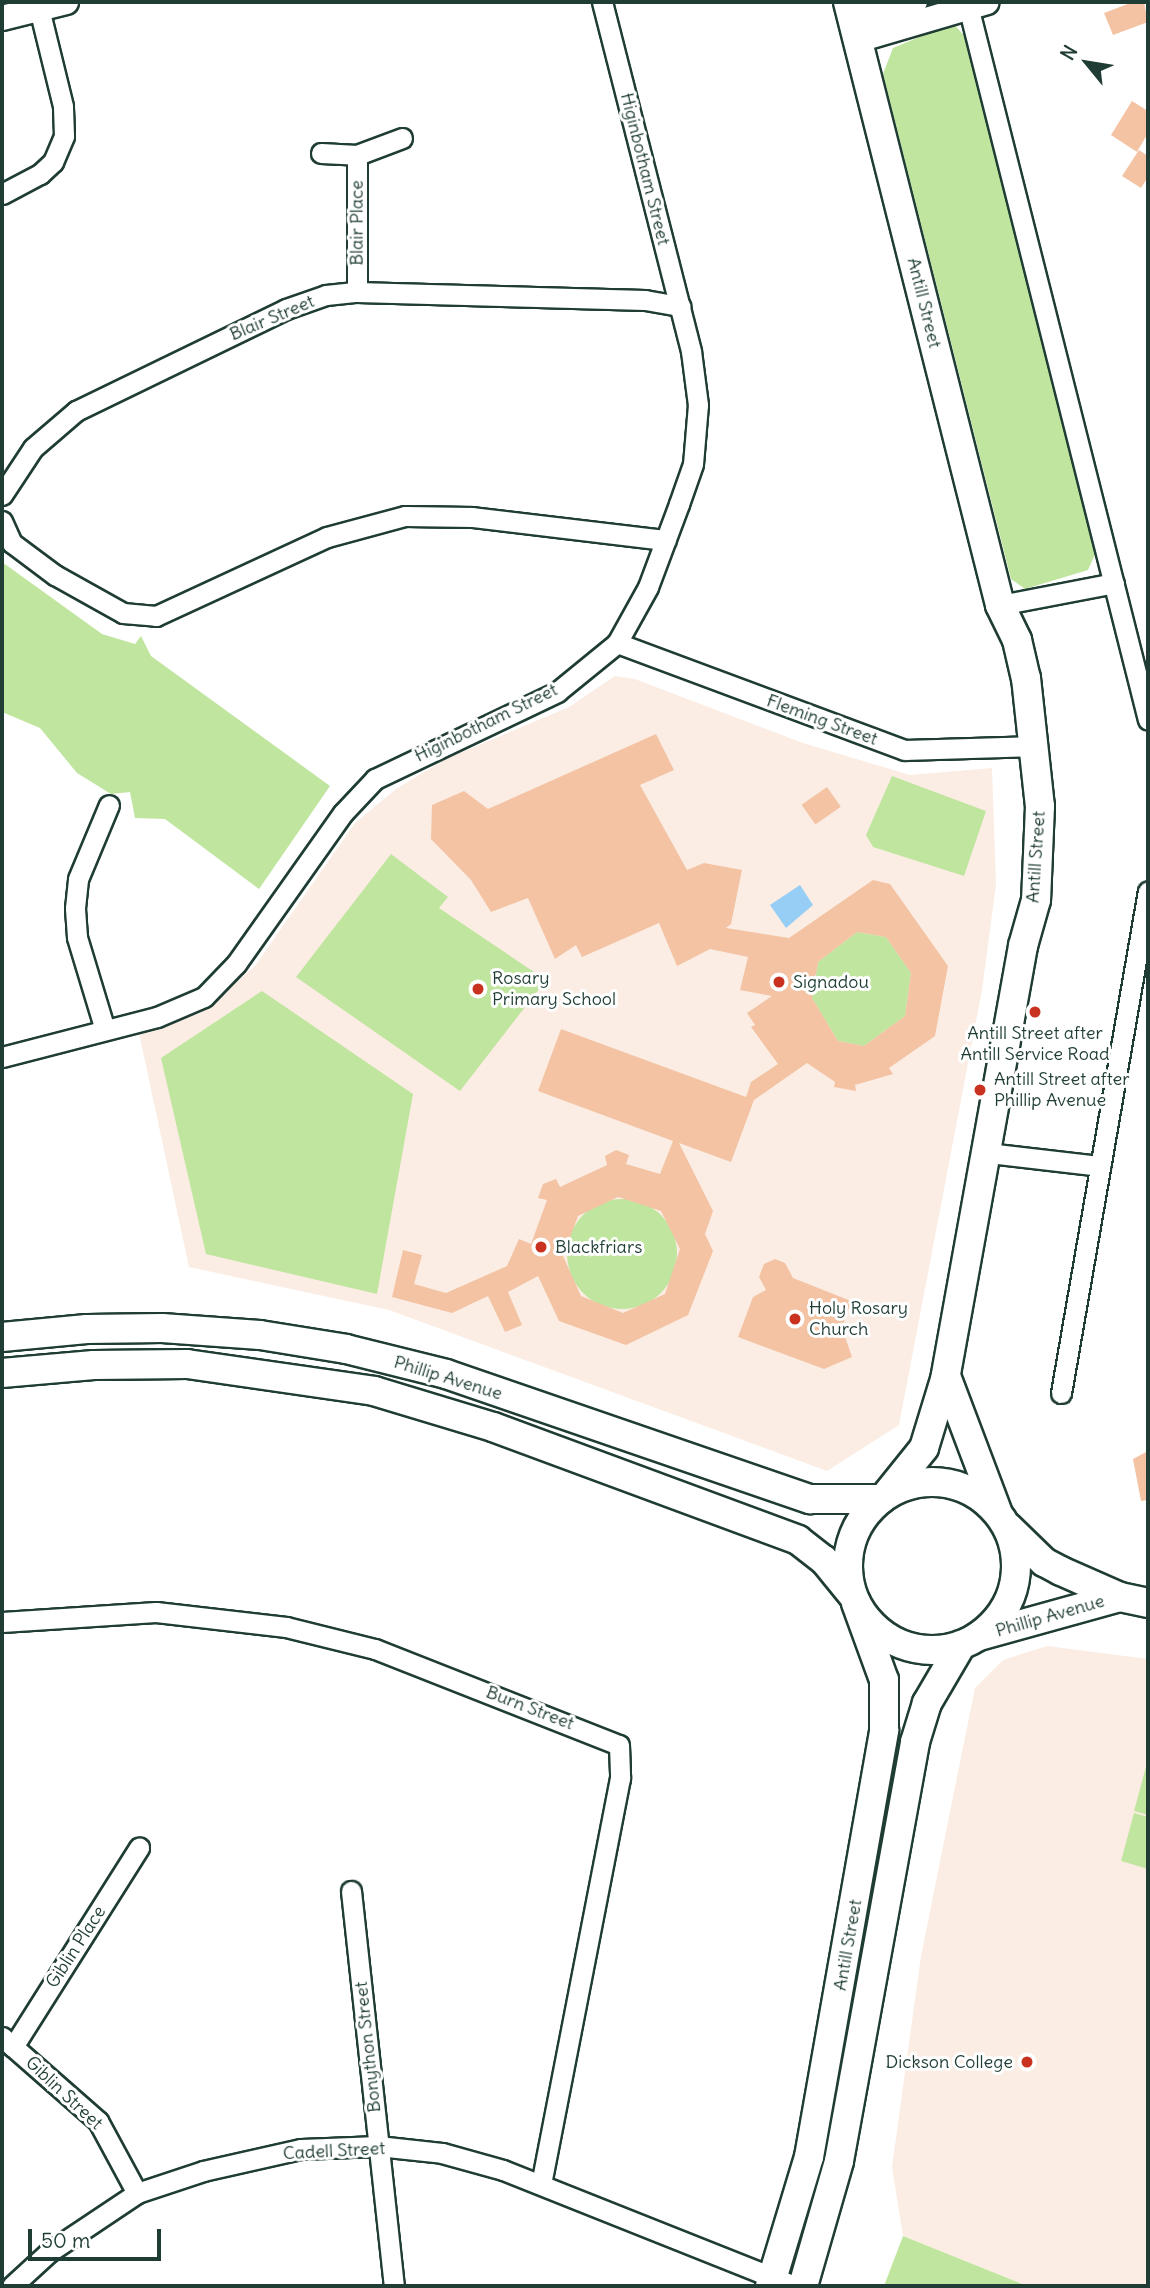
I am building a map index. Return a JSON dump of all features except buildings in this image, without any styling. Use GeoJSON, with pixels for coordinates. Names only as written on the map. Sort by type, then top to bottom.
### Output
{"type":"FeatureCollection","features":[{"type":"Feature","properties":{"kind":"main road","name":"Antill Street"},"geometry":{"type":"LineString","coordinates":[[853,20],[1000,605],[1023,666],[1028,747],[1041,844],[1036,900],[1023,946],[947,1376],[924,1448],[884,1497]]}},
{"type":"Feature","properties":{"kind":"main road","name":"Phillip Avenue"},"geometry":{"type":"LineString","coordinates":[[2,1337],[162,1328],[260,1335],[346,1349],[446,1374],[810,1499],[884,1497]]}},
{"type":"Feature","properties":{"kind":"main road","name":"Phillip Avenue"},"geometry":{"type":"LineString","coordinates":[[2,1373],[94,1364],[187,1364],[374,1391],[493,1427],[798,1540],[824,1560],[853,1598]]}},
{"type":"Feature","properties":{"kind":"main road"},"geometry":{"type":"LineString","coordinates":[[947,1376],[1013,1543],[1015,1578],[1003,1610],[970,1640],[930,1651],[896,1643],[869,1623],[853,1598],[850,1545],[863,1517],[884,1497],[911,1484],[937,1481],[970,1490],[1001,1517]]}},
{"type":"Feature","properties":{"kind":"main road","name":"Phillip Avenue"},"geometry":{"type":"LineString","coordinates":[[1001,1517],[1044,1562],[1120,1597],[1148,1603]]}},
{"type":"Feature","properties":{"kind":"main road","name":"Phillip Avenue"},"geometry":{"type":"LineString","coordinates":[[970,1640],[1120,1597]]}},
{"type":"Feature","properties":{"kind":"main road","name":"Antill Street"},"geometry":{"type":"LineString","coordinates":[[779,2283],[809,2157],[884,1730],[884,1680],[853,1598]]}},
{"type":"Feature","properties":{"kind":"main road","name":"Antill Street"},"geometry":{"type":"LineString","coordinates":[[803,2286],[839,2161],[915,1742],[927,1703],[970,1640]]}},
{"type":"Feature","properties":{"kind":"street"},"geometry":{"type":"LineString","coordinates":[[2,18],[66,2]]}},
{"type":"Feature","properties":{"kind":"street","name":"Higinbotham Street"},"geometry":{"type":"LineString","coordinates":[[2,1057],[157,1017],[204,997],[236,964],[343,813],[375,779],[557,691],[617,643],[648,587],[693,464],[698,405],[680,306],[602,2]]}},
{"type":"Feature","properties":{"kind":"street"},"geometry":{"type":"LineString","coordinates":[[853,20],[915,2]]}},
{"type":"Feature","properties":{"kind":"street"},"geometry":{"type":"LineString","coordinates":[[853,20],[974,4],[1148,720]]}},
{"type":"Feature","properties":{"kind":"street"},"geometry":{"type":"LineString","coordinates":[[2,194],[40,174],[52,162],[64,136],[63,106],[39,8]]}},
{"type":"Feature","properties":{"kind":"street","name":"Blair Place"},"geometry":{"type":"LineString","coordinates":[[321,153],[356,155],[402,138]]}},
{"type":"Feature","properties":{"kind":"street","name":"Blair Place"},"geometry":{"type":"LineString","coordinates":[[356,155],[357,292]]}},
{"type":"Feature","properties":{"kind":"street","name":"Blair Street"},"geometry":{"type":"LineString","coordinates":[[2,495],[33,448],[76,411],[286,309],[326,295],[357,292],[645,300],[680,306]]}},
{"type":"Feature","properties":{"kind":"street"},"geometry":{"type":"LineString","coordinates":[[2,521],[12,543],[55,575],[123,613],[156,616],[327,537],[405,516],[472,517],[666,540]]}},
{"type":"Feature","properties":{"kind":"street"},"geometry":{"type":"LineString","coordinates":[[1000,605],[1114,583]]}},
{"type":"Feature","properties":{"kind":"street","name":"Fleming Street"},"geometry":{"type":"LineString","coordinates":[[617,643],[905,750],[1028,747]]}},
{"type":"Feature","properties":{"kind":"street"},"geometry":{"type":"LineString","coordinates":[[105,1030],[77,937],[75,908],[79,879],[109,805]]}},
{"type":"Feature","properties":{"kind":"street"},"geometry":{"type":"LineString","coordinates":[[1061,1393],[1148,891]]}},
{"type":"Feature","properties":{"kind":"street"},"geometry":{"type":"LineString","coordinates":[[988,1153],[1100,1166]]}},
{"type":"Feature","properties":{"kind":"street","name":"Burn Street"},"geometry":{"type":"LineString","coordinates":[[2,1622],[156,1612],[286,1627],[375,1649],[619,1745],[620,1778],[541,2183]]}},
{"type":"Feature","properties":{"kind":"street","name":"Giblin Place"},"geometry":{"type":"LineString","coordinates":[[7,2042],[139,1848]]}},
{"type":"Feature","properties":{"kind":"street","name":"Bonython Street"},"geometry":{"type":"LineString","coordinates":[[351,1891],[394,2286]]}},
{"type":"Feature","properties":{"kind":"street","name":"Giblin Street"},"geometry":{"type":"LineString","coordinates":[[7,2042],[99,2122],[136,2193]]}},
{"type":"Feature","properties":{"kind":"street","name":"Cadell Street"},"geometry":{"type":"LineString","coordinates":[[12,2286],[49,2252],[136,2193],[203,2171],[301,2149],[379,2146],[442,2153],[541,2183],[779,2283]]}},
{"type":"Feature","properties":{"kind":"shaded area"},"geometry":{"type":"Polygon","coordinates":[[[615,676],[635,679],[803,743],[910,775],[992,768],[996,884],[982,990],[899,1425],[827,1471],[389,1310],[189,1267],[139,1033],[201,1013],[255,966],[355,823],[396,789],[446,759],[569,707],[615,676]]]}},
{"type":"Feature","properties":{"kind":"shaded area","name":"Dickson College"},"geometry":{"type":"Polygon","coordinates":[[[1047,1646],[1148,1659],[1148,2286],[1027,2286],[903,2236],[892,2167],[921,1956],[975,1688],[1003,1660],[1047,1646]]]}},
{"type":"Feature","properties":{"kind":"green space"},"geometry":{"type":"Polygon","coordinates":[[[953,23],[967,39],[1096,552],[1088,570],[1025,589],[1011,579],[883,74],[893,48],[953,23]]]}},
{"type":"Feature","properties":{"kind":"green space"},"geometry":{"type":"Polygon","coordinates":[[[2,562],[102,634],[135,644],[141,636],[151,656],[330,786],[259,889],[165,819],[135,818],[130,792],[111,794],[77,773],[40,728],[2,712],[2,562]]]}},
{"type":"Feature","properties":{"kind":"green space"},"geometry":{"type":"Polygon","coordinates":[[[892,776],[986,811],[964,876],[873,847],[866,835],[892,776]]]}},
{"type":"Feature","properties":{"kind":"green space"},"geometry":{"type":"Polygon","coordinates":[[[391,854],[448,897],[439,908],[546,980],[460,1091],[296,977],[391,854]]]}},
{"type":"Feature","properties":{"kind":"green space"},"geometry":{"type":"Polygon","coordinates":[[[857,932],[886,937],[911,973],[905,1016],[864,1046],[838,1041],[812,998],[818,962],[857,932]]]}},
{"type":"Feature","properties":{"kind":"green space"},"geometry":{"type":"Polygon","coordinates":[[[262,991],[413,1094],[377,1294],[206,1254],[161,1058],[262,991]]]}},
{"type":"Feature","properties":{"kind":"green space"},"geometry":{"type":"Polygon","coordinates":[[[622,1199],[643,1203],[661,1215],[673,1233],[677,1254],[673,1275],[661,1293],[643,1305],[622,1309],[601,1305],[583,1293],[571,1275],[567,1254],[571,1233],[583,1215],[601,1203],[622,1199]]]}},
{"type":"Feature","properties":{"kind":"green space"},"geometry":{"type":"Polygon","coordinates":[[[1148,1763],[1148,1815],[1134,1811],[1148,1763]]]}},
{"type":"Feature","properties":{"kind":"green space"},"geometry":{"type":"Polygon","coordinates":[[[1134,1813],[1148,1817],[1148,1869],[1121,1861],[1134,1813]]]}},
{"type":"Feature","properties":{"kind":"green space"},"geometry":{"type":"Polygon","coordinates":[[[903,2236],[1027,2286],[884,2286],[903,2236]]]}},
{"type":"Feature","properties":{"kind":"water"},"geometry":{"type":"Polygon","coordinates":[[[800,885],[813,905],[786,928],[770,905],[800,885]]]}},
{"type":"Feature","properties":{"kind":"place","name":"Signadou"},"geometry":{"type":"Point","coordinates":[779,982]}},
{"type":"Feature","properties":{"kind":"place","name":"Rosary Primary School"},"geometry":{"type":"Point","coordinates":[478,989]}},
{"type":"Feature","properties":{"kind":"place","name":"Antill Street after Antill Service Road"},"geometry":{"type":"Point","coordinates":[1035,1012]}},
{"type":"Feature","properties":{"kind":"place","name":"Antill Street after Phillip Avenue"},"geometry":{"type":"Point","coordinates":[980,1090]}},
{"type":"Feature","properties":{"kind":"place","name":"Blackfriars"},"geometry":{"type":"Point","coordinates":[541,1247]}},
{"type":"Feature","properties":{"kind":"place","name":"Holy Rosary Church"},"geometry":{"type":"Point","coordinates":[795,1319]}},
{"type":"Feature","properties":{"kind":"place","name":"Dickson College"},"geometry":{"type":"Point","coordinates":[1027,2062]}}]}
